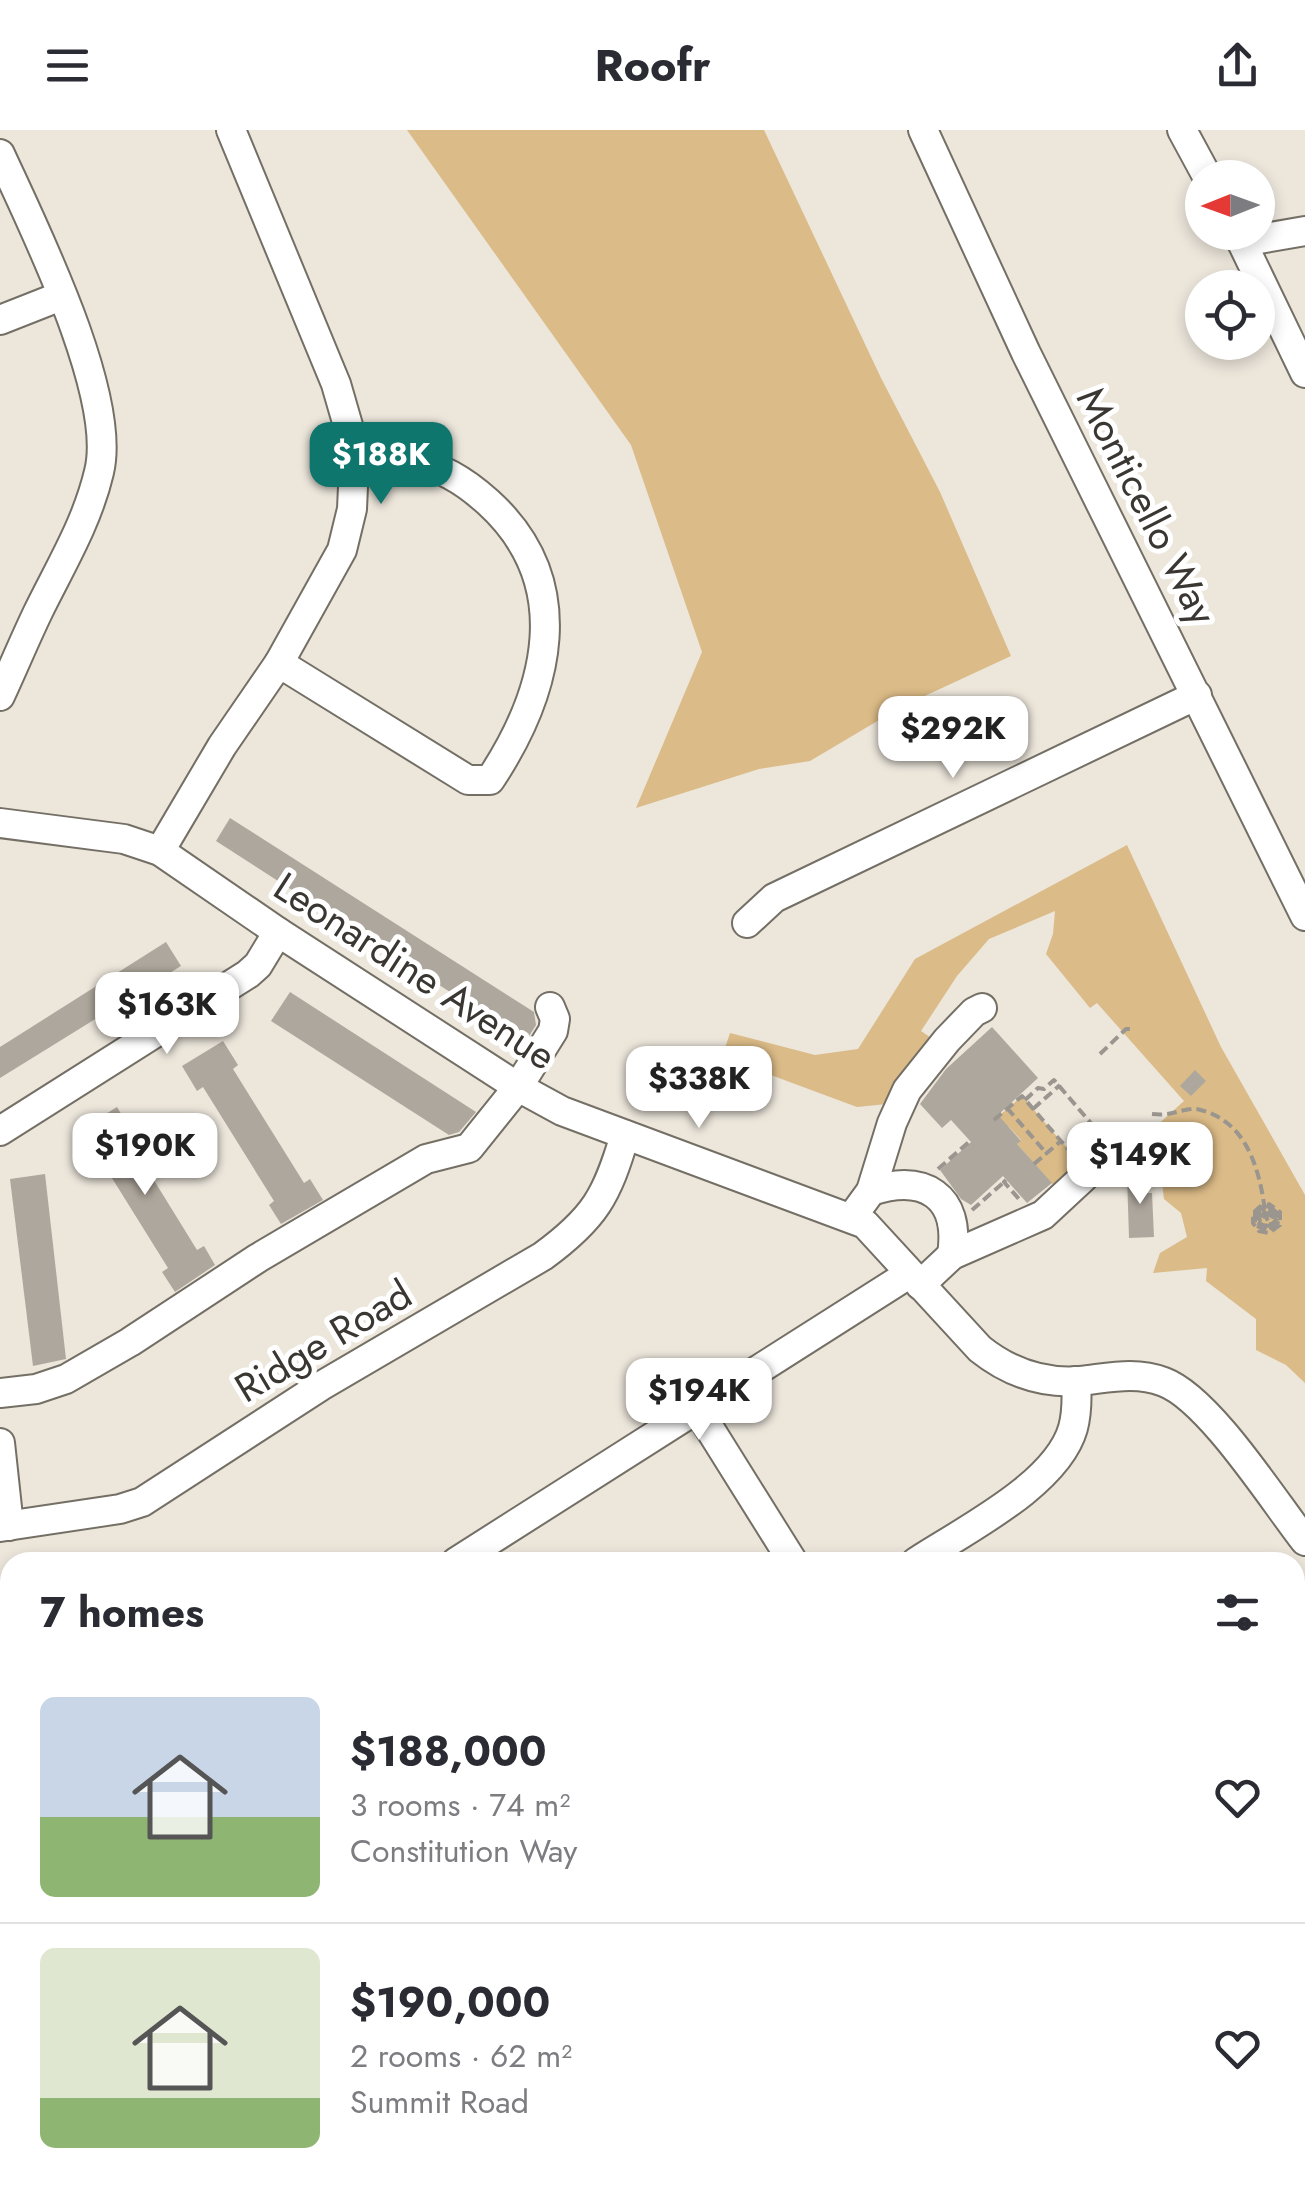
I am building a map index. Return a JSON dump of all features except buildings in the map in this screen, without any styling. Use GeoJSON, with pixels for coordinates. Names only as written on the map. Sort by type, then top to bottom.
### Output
{"type":"FeatureCollection","features":[{"type":"Feature","properties":{"kind":"street"},"geometry":{"type":"LineString","coordinates":[[160,851],[222,746],[279,663],[342,550],[352,510],[354,464],[350,429],[336,384],[231,130]]}},
{"type":"Feature","properties":{"kind":"street","name":"Monticello Way"},"geometry":{"type":"LineString","coordinates":[[922,130],[1026,353],[1305,916]]}},
{"type":"Feature","properties":{"kind":"street"},"geometry":{"type":"LineString","coordinates":[[1182,130],[1198,160]]}},
{"type":"Feature","properties":{"kind":"street"},"geometry":{"type":"LineString","coordinates":[[0,154],[92,378],[102,428],[100,468],[80,531],[0,696]]}},
{"type":"Feature","properties":{"kind":"street"},"geometry":{"type":"LineString","coordinates":[[1275,234],[1305,231]]}},
{"type":"Feature","properties":{"kind":"street"},"geometry":{"type":"LineString","coordinates":[[1246,250],[1305,374]]}},
{"type":"Feature","properties":{"kind":"street"},"geometry":{"type":"LineString","coordinates":[[0,320],[61,296]]}},
{"type":"Feature","properties":{"kind":"street"},"geometry":{"type":"LineString","coordinates":[[279,663],[468,780],[490,780],[535,698],[546,649],[544,602],[529,557],[506,519],[463,480],[432,468],[417,463],[354,464]]}},
{"type":"Feature","properties":{"kind":"street"},"geometry":{"type":"LineString","coordinates":[[747,923],[774,898],[1197,695]]}},
{"type":"Feature","properties":{"kind":"street","name":"Leonardine Avenue"},"geometry":{"type":"LineString","coordinates":[[0,823],[124,839],[160,851],[278,932],[518,1087],[562,1111],[865,1224],[980,1349],[1002,1366],[1028,1376],[1076,1381],[1120,1374],[1167,1383],[1200,1404],[1305,1541]]}},
{"type":"Feature","properties":{"kind":"street"},"geometry":{"type":"LineString","coordinates":[[0,1131],[248,974],[278,932]]}},
{"type":"Feature","properties":{"kind":"street"},"geometry":{"type":"LineString","coordinates":[[0,1392],[36,1388],[66,1379],[258,1258],[426,1160],[468,1148],[518,1087],[553,1032],[555,1018],[550,1006]]}},
{"type":"Feature","properties":{"kind":"street"},"geometry":{"type":"LineString","coordinates":[[852,1217],[871,1191],[892,1123],[907,1090],[947,1040],[982,1008]]}},
{"type":"Feature","properties":{"kind":"street","name":"Ridge Road"},"geometry":{"type":"LineString","coordinates":[[5,1526],[120,1510],[142,1502],[321,1386],[543,1256],[573,1234],[596,1210],[614,1172],[625,1134]]}},
{"type":"Feature","properties":{"kind":"street"},"geometry":{"type":"LineString","coordinates":[[472,1552],[914,1279],[953,1241],[1043,1215],[1085,1176]]}},
{"type":"Feature","properties":{"kind":"street"},"geometry":{"type":"LineString","coordinates":[[871,1191],[901,1183],[930,1190],[948,1207],[953,1241]]}},
{"type":"Feature","properties":{"kind":"street"},"geometry":{"type":"LineString","coordinates":[[931,1552],[1026,1489],[1055,1462],[1073,1430],[1076,1381]]}},
{"type":"Feature","properties":{"kind":"street"},"geometry":{"type":"LineString","coordinates":[[698,1410],[788,1552]]}},
{"type":"Feature","properties":{"kind":"street"},"geometry":{"type":"LineString","coordinates":[[0,1443],[5,1526]]}},
{"type":"Feature","properties":{"kind":"path"},"geometry":{"type":"LineString","coordinates":[[1100,1054],[1126,1029],[1132,1029]]}},
{"type":"Feature","properties":{"kind":"path"},"geometry":{"type":"LineString","coordinates":[[1025,1100],[1054,1080],[1113,1149]]}},
{"type":"Feature","properties":{"kind":"path"},"geometry":{"type":"LineString","coordinates":[[1033,1109],[1060,1085]]}},
{"type":"Feature","properties":{"kind":"path"},"geometry":{"type":"LineString","coordinates":[[994,1120],[1022,1096],[1068,1149],[1094,1125]]}},
{"type":"Feature","properties":{"kind":"path"},"geometry":{"type":"LineString","coordinates":[[1008,1108],[1047,1154]]}},
{"type":"Feature","properties":{"kind":"path"},"geometry":{"type":"LineString","coordinates":[[1152,1114],[1172,1116],[1194,1108],[1218,1116],[1240,1135],[1254,1160],[1266,1211],[1274,1217],[1270,1226],[1262,1225],[1259,1219],[1262,1210],[1256,1218],[1260,1207],[1254,1217],[1255,1225],[1268,1232],[1261,1228],[1256,1221],[1262,1227],[1268,1228],[1274,1225],[1278,1218],[1275,1227],[1270,1231],[1277,1227],[1279,1223],[1277,1210],[1268,1206],[1276,1216],[1266,1204],[1273,1205],[1280,1212],[1280,1226],[1273,1232],[1264,1233],[1255,1228],[1253,1223],[1253,1213],[1256,1209],[1263,1204],[1264,1213],[1260,1219],[1264,1215],[1267,1221]]}},
{"type":"Feature","properties":{"kind":"path"},"geometry":{"type":"LineString","coordinates":[[920,1186],[970,1141]]}},
{"type":"Feature","properties":{"kind":"path"},"geometry":{"type":"LineString","coordinates":[[1034,1164],[1061,1141]]}},
{"type":"Feature","properties":{"kind":"path"},"geometry":{"type":"LineString","coordinates":[[953,1241],[1005,1181],[1010,1188]]}},
{"type":"Feature","properties":{"kind":"shaded area"},"geometry":{"type":"Polygon","coordinates":[[[407,130],[764,130],[881,378],[940,492],[1011,656],[901,707],[810,761],[759,769],[636,808],[702,652],[631,445],[407,130]]]}},
{"type":"Feature","properties":{"kind":"shaded area"},"geometry":{"type":"Polygon","coordinates":[[[1127,845],[1221,1047],[1305,1195],[1305,1383],[1286,1365],[1256,1350],[1256,1319],[1206,1281],[1207,1268],[1153,1273],[1160,1253],[1187,1237],[1181,1213],[1164,1199],[1160,1166],[1142,1167],[1134,1146],[1184,1101],[1097,1003],[1090,1008],[1046,954],[1055,911],[989,939],[957,976],[921,1031],[934,1040],[887,1104],[857,1107],[722,1057],[730,1033],[815,1055],[858,1049],[915,959],[1127,845]]]}},
{"type":"Feature","properties":{"kind":"shaded area"},"geometry":{"type":"Polygon","coordinates":[[[1022,1096],[1079,1162],[1055,1187],[1017,1144],[1021,1140],[1009,1127],[994,1120],[1022,1096]]]}}]}
